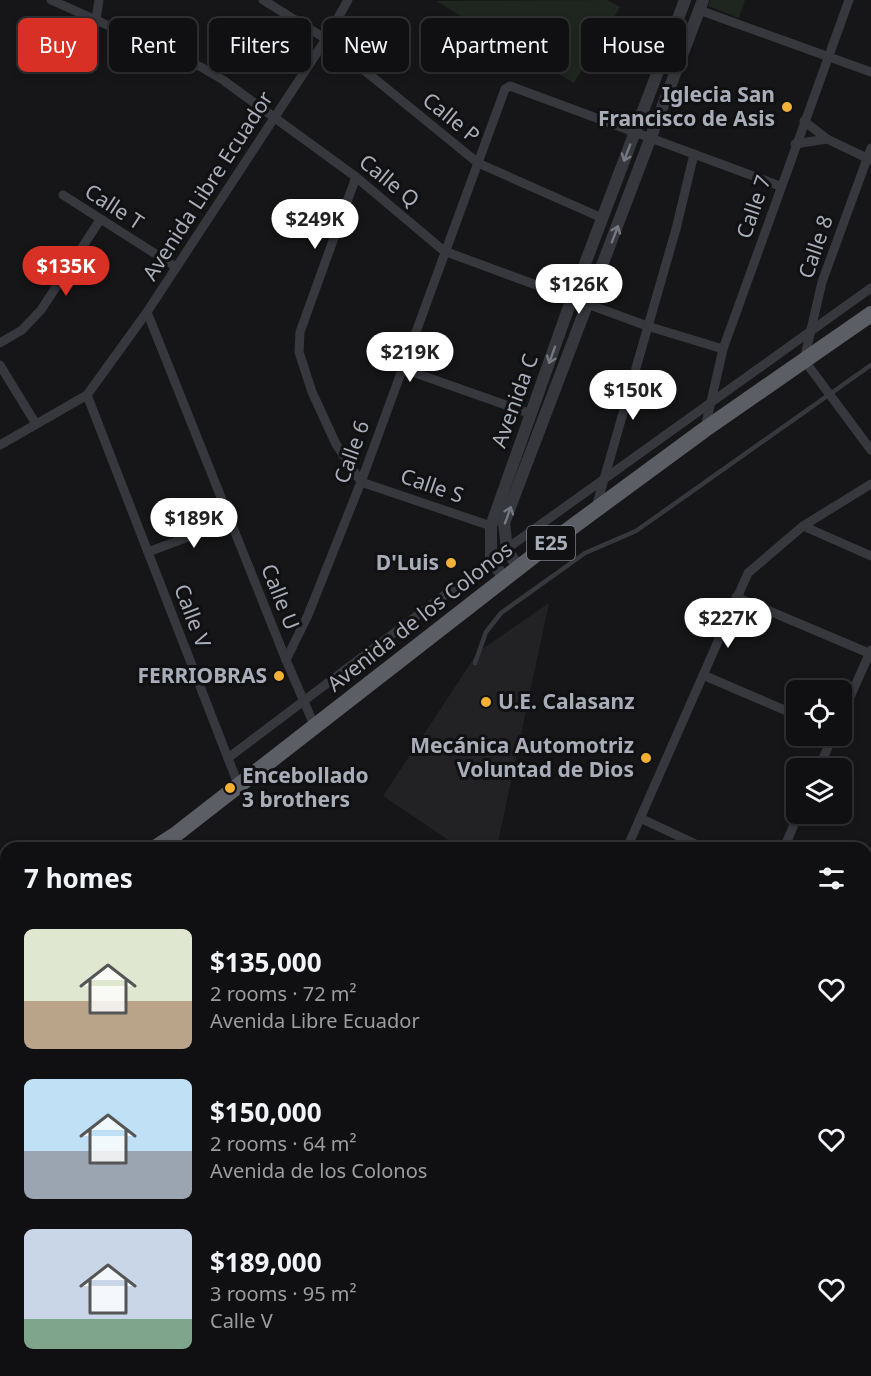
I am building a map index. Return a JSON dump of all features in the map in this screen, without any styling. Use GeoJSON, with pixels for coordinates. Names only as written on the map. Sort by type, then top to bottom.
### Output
{"type":"FeatureCollection","features":[{"type":"Feature","properties":{"kind":"highway","name":"Avenida de los Colonos"},"geometry":{"type":"LineString","coordinates":[[164,842],[596,510],[705,430],[871,314]]}},
{"type":"Feature","properties":{"kind":"highway","name":"Avenida de los Colonos"},"geometry":{"type":"LineString","coordinates":[[169,842],[175,835]]}},
{"type":"Feature","properties":{"kind":"street","name":"Calle Q"},"geometry":{"type":"LineString","coordinates":[[51,0],[92,18]]}},
{"type":"Feature","properties":{"kind":"street"},"geometry":{"type":"LineString","coordinates":[[96,18],[99,0]]}},
{"type":"Feature","properties":{"kind":"street","name":"Calle P"},"geometry":{"type":"LineString","coordinates":[[263,0],[323,37]]}},
{"type":"Feature","properties":{"kind":"street","name":"Avenida Libre Ecuador"},"geometry":{"type":"LineString","coordinates":[[338,18],[348,0]]}},
{"type":"Feature","properties":{"kind":"street","name":"Calle 7"},"geometry":{"type":"LineString","coordinates":[[705,430],[723,349],[795,144],[849,0]]}},
{"type":"Feature","properties":{"kind":"street","name":"Avenida C"},"geometry":{"type":"LineString","coordinates":[[491,560],[491,526],[572,298],[635,132],[680,1]]}},
{"type":"Feature","properties":{"kind":"street"},"geometry":{"type":"LineString","coordinates":[[701,5],[871,72]]}},
{"type":"Feature","properties":{"kind":"street","name":"Avenida C"},"geometry":{"type":"LineString","coordinates":[[519,569],[507,550],[504,523],[701,5]]}},
{"type":"Feature","properties":{"kind":"street","name":"Calle Q"},"geometry":{"type":"LineString","coordinates":[[97,20],[201,67],[275,116],[356,177],[444,251],[647,326],[723,349]]}},
{"type":"Feature","properties":{"kind":"street","name":"Avenida Libre Ecuador"},"geometry":{"type":"LineString","coordinates":[[0,445],[87,395],[147,312],[323,44]]}},
{"type":"Feature","properties":{"kind":"street","name":"Calle P"},"geometry":{"type":"LineString","coordinates":[[366,72],[478,163],[602,218]]}},
{"type":"Feature","properties":{"kind":"street","name":"Calle 6"},"geometry":{"type":"LineString","coordinates":[[286,660],[309,615],[361,482],[503,91],[510,86],[635,132]]}},
{"type":"Feature","properties":{"kind":"street"},"geometry":{"type":"LineString","coordinates":[[804,121],[827,139],[869,159]]}},
{"type":"Feature","properties":{"kind":"street"},"geometry":{"type":"LineString","coordinates":[[635,132],[780,186]]}},
{"type":"Feature","properties":{"kind":"street"},"geometry":{"type":"LineString","coordinates":[[795,144],[827,139]]}},
{"type":"Feature","properties":{"kind":"street","name":"Calle 8"},"geometry":{"type":"LineString","coordinates":[[804,360],[808,334],[822,282],[869,159],[871,148]]}},
{"type":"Feature","properties":{"kind":"street"},"geometry":{"type":"LineString","coordinates":[[596,510],[602,480],[694,154]]}},
{"type":"Feature","properties":{"kind":"street"},"geometry":{"type":"LineString","coordinates":[[356,177],[298,343],[312,392],[330,433],[361,482]]}},
{"type":"Feature","properties":{"kind":"street","name":"Calle T"},"geometry":{"type":"LineString","coordinates":[[63,195],[176,267]]}},
{"type":"Feature","properties":{"kind":"street"},"geometry":{"type":"LineString","coordinates":[[0,343],[22,330],[41,310],[100,220]]}},
{"type":"Feature","properties":{"kind":"street"},"geometry":{"type":"LineString","coordinates":[[228,758],[491,560],[871,288]]}},
{"type":"Feature","properties":{"kind":"street","name":"Calle U"},"geometry":{"type":"LineString","coordinates":[[147,312],[315,727]]}},
{"type":"Feature","properties":{"kind":"street"},"geometry":{"type":"LineString","coordinates":[[804,360],[871,450]]}},
{"type":"Feature","properties":{"kind":"street"},"geometry":{"type":"LineString","coordinates":[[0,365],[36,424]]}},
{"type":"Feature","properties":{"kind":"street"},"geometry":{"type":"LineString","coordinates":[[401,368],[531,414]]}},
{"type":"Feature","properties":{"kind":"street","name":"Calle V"},"geometry":{"type":"LineString","coordinates":[[87,395],[238,783]]}},
{"type":"Feature","properties":{"kind":"street","name":"Calle S"},"geometry":{"type":"LineString","coordinates":[[361,482],[491,526]]}},
{"type":"Feature","properties":{"kind":"street"},"geometry":{"type":"LineString","coordinates":[[630,842],[735,597],[753,566],[803,526],[871,484]]}},
{"type":"Feature","properties":{"kind":"street"},"geometry":{"type":"LineString","coordinates":[[148,552],[231,521]]}},
{"type":"Feature","properties":{"kind":"street"},"geometry":{"type":"LineString","coordinates":[[803,526],[871,556]]}},
{"type":"Feature","properties":{"kind":"street"},"geometry":{"type":"LineString","coordinates":[[491,560],[505,579]]}},
{"type":"Feature","properties":{"kind":"street"},"geometry":{"type":"LineString","coordinates":[[735,597],[870,652],[852,692]]}},
{"type":"Feature","properties":{"kind":"street"},"geometry":{"type":"LineString","coordinates":[[703,675],[786,711]]}},
{"type":"Feature","properties":{"kind":"street"},"geometry":{"type":"LineString","coordinates":[[640,818],[691,842]]}},
{"type":"Feature","properties":{"kind":"street"},"geometry":{"type":"LineString","coordinates":[[787,842],[794,824]]}},
{"type":"Feature","properties":{"kind":"lane"},"geometry":{"type":"LineString","coordinates":[[475,663],[486,632],[501,613],[585,553],[636,531],[871,365]]}},
{"type":"Feature","properties":{"kind":"shaded area"},"geometry":{"type":"Polygon","coordinates":[[[607,0],[620,7],[613,18],[581,18],[581,71],[574,83],[555,72],[569,72],[569,18],[465,18],[436,1],[607,0]]]}},
{"type":"Feature","properties":{"kind":"shaded area"},"geometry":{"type":"Polygon","coordinates":[[[710,0],[745,0],[739,18],[708,6],[710,0]]]}},
{"type":"Feature","properties":{"kind":"shaded area","name":"U.E. Calasanz"},"geometry":{"type":"Polygon","coordinates":[[[549,603],[498,842],[452,842],[383,796],[478,652],[549,603]]]}},
{"type":"Feature","properties":{"kind":"place","name":"Iglecia San Francisco de Asis"},"geometry":{"type":"Point","coordinates":[787,107]}},
{"type":"Feature","properties":{"kind":"place","name":"D'Luis"},"geometry":{"type":"Point","coordinates":[451,563]}},
{"type":"Feature","properties":{"kind":"place","name":"FERRIOBRAS"},"geometry":{"type":"Point","coordinates":[279,676]}},
{"type":"Feature","properties":{"kind":"place","name":"U.E. Calasanz"},"geometry":{"type":"Point","coordinates":[486,702]}},
{"type":"Feature","properties":{"kind":"place","name":"Mecánica Automotriz Voluntad de Dios"},"geometry":{"type":"Point","coordinates":[646,758]}},
{"type":"Feature","properties":{"kind":"place","name":"Encebollado 3 brothers"},"geometry":{"type":"Point","coordinates":[230,788]}}]}
